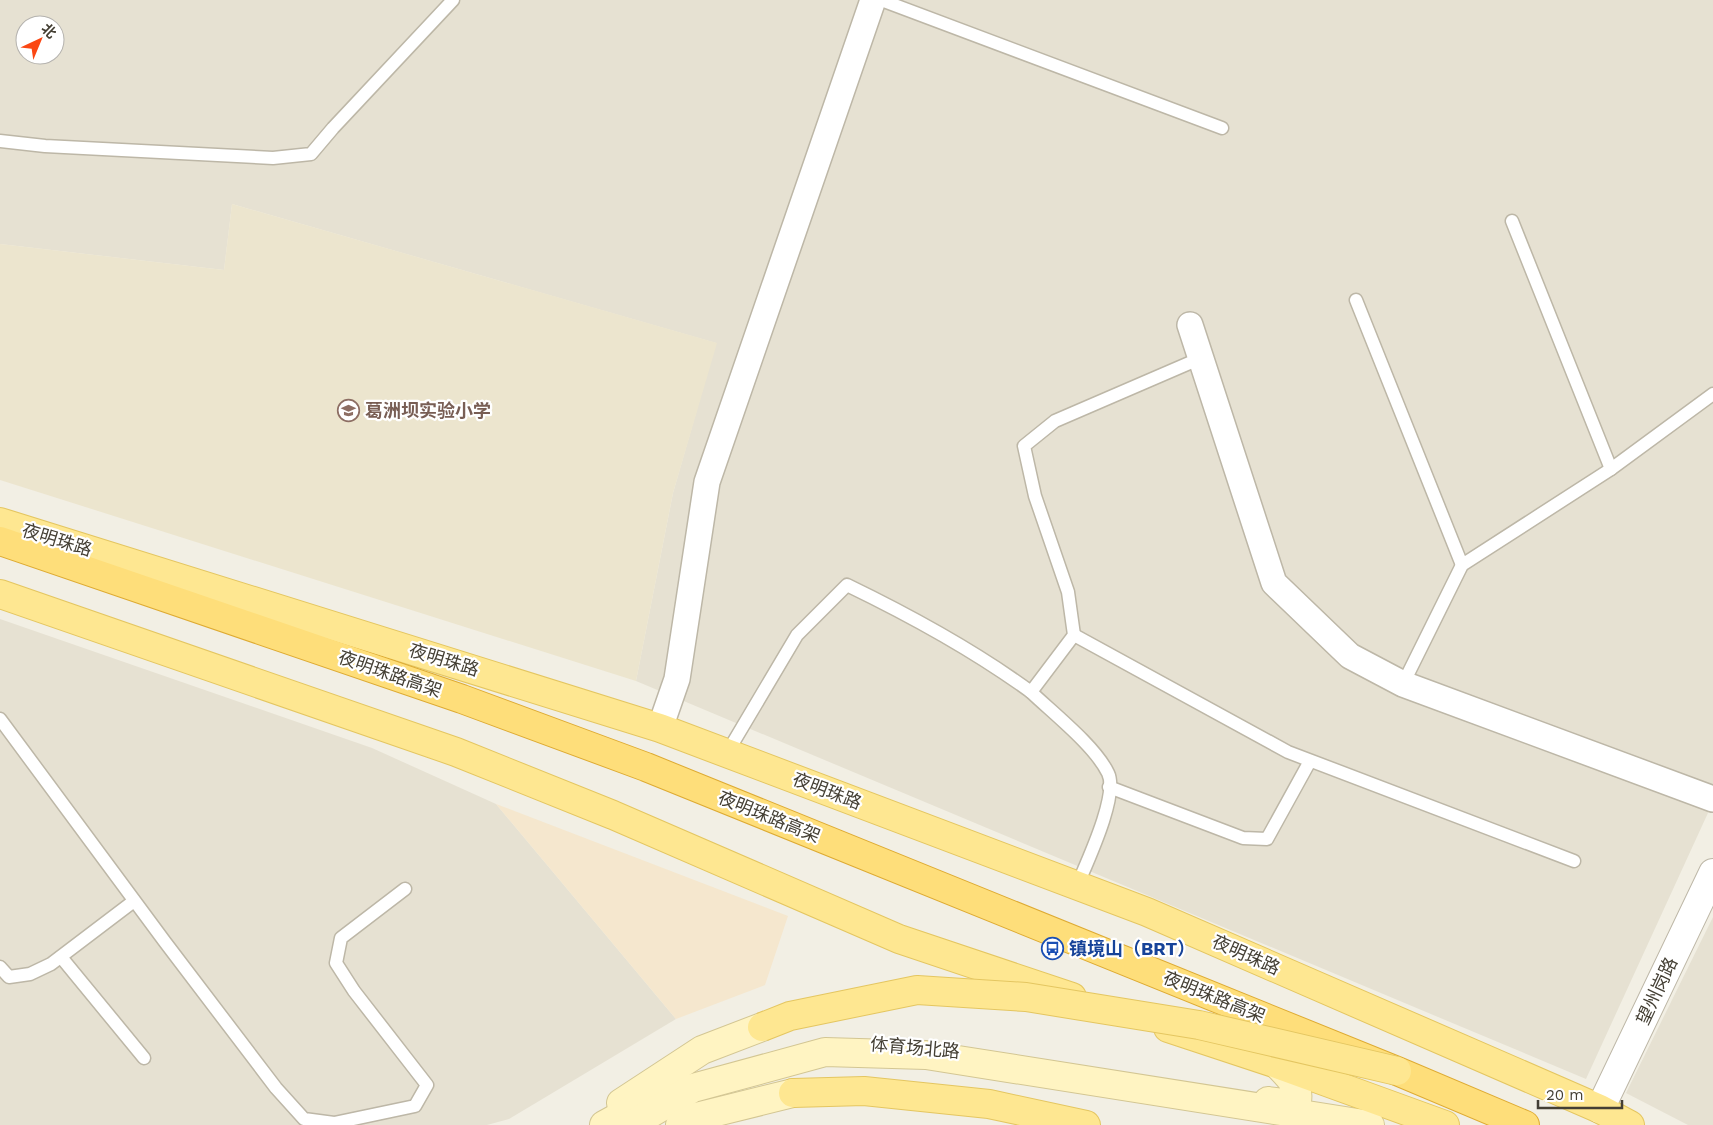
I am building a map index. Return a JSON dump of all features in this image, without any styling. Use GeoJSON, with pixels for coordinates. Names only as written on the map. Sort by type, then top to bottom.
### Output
{"type":"FeatureCollection","features":[{"type":"Feature","properties":{"kind":"highway","name":"夜明珠路高架"},"geometry":{"type":"LineString","coordinates":[[0,541],[462,698],[646,767],[1397,1071],[1525,1125]]}},
{"type":"Feature","properties":{"kind":"main road","name":"夜明珠路"},"geometry":{"type":"LineString","coordinates":[[0,522],[660,728],[1147,912],[1600,1110],[1630,1125]]}},
{"type":"Feature","properties":{"kind":"main road"},"geometry":{"type":"LineString","coordinates":[[0,594],[456,752],[613,815],[899,939],[1277,1064],[1445,1125]]}},
{"type":"Feature","properties":{"kind":"main road"},"geometry":{"type":"LineString","coordinates":[[588,1125],[702,1050],[790,1016],[917,990],[1026,998],[1199,1025],[1397,1071]]}},
{"type":"Feature","properties":{"kind":"main road","name":"体育场北路"},"geometry":{"type":"LineString","coordinates":[[604,1125],[689,1077],[822,1042],[927,1046],[1241,1100]]}},
{"type":"Feature","properties":{"kind":"main road","name":"体育场北路"},"geometry":{"type":"LineString","coordinates":[[631,1125],[693,1088],[826,1052],[926,1055],[1241,1100]]}},
{"type":"Feature","properties":{"kind":"main road"},"geometry":{"type":"LineString","coordinates":[[1241,1100],[1278,1103],[1297,1101],[1298,1096],[1295,1084],[1277,1064]]}},
{"type":"Feature","properties":{"kind":"main road"},"geometry":{"type":"LineString","coordinates":[[680,1125],[696,1117],[793,1092],[864,1091],[989,1104],[1086,1125]]}},
{"type":"Feature","properties":{"kind":"main road"},"geometry":{"type":"LineString","coordinates":[[1241,1100],[1370,1125]]}},
{"type":"Feature","properties":{"kind":"street"},"geometry":{"type":"LineString","coordinates":[[660,728],[677,679],[708,482],[873,0]]}},
{"type":"Feature","properties":{"kind":"street"},"geometry":{"type":"LineString","coordinates":[[1190,326],[1274,583],[1350,656],[1403,684],[1713,799]]}},
{"type":"Feature","properties":{"kind":"street","name":"望州岗路"},"geometry":{"type":"LineString","coordinates":[[1600,1110],[1713,873]]}},
{"type":"Feature","properties":{"kind":"lane"},"geometry":{"type":"LineString","coordinates":[[0,141],[45,146],[272,158],[311,154],[453,0]]}},
{"type":"Feature","properties":{"kind":"lane"},"geometry":{"type":"LineString","coordinates":[[881,0],[1222,128]]}},
{"type":"Feature","properties":{"kind":"lane"},"geometry":{"type":"LineString","coordinates":[[1512,221],[1611,469]]}},
{"type":"Feature","properties":{"kind":"lane"},"geometry":{"type":"LineString","coordinates":[[1356,300],[1462,565]]}},
{"type":"Feature","properties":{"kind":"lane"},"geometry":{"type":"LineString","coordinates":[[1031,692],[1074,636],[1068,592],[1035,496],[1024,446],[1054,421],[1201,358]]}},
{"type":"Feature","properties":{"kind":"lane"},"geometry":{"type":"LineString","coordinates":[[1403,684],[1462,565],[1611,469],[1713,394]]}},
{"type":"Feature","properties":{"kind":"lane"},"geometry":{"type":"LineString","coordinates":[[727,753],[797,635],[847,585],[880,601],[998,670],[1031,692],[1088,747],[1109,774],[1109,808],[1077,886]]}},
{"type":"Feature","properties":{"kind":"lane"},"geometry":{"type":"LineString","coordinates":[[1074,636],[1288,752],[1574,861]]}},
{"type":"Feature","properties":{"kind":"lane"},"geometry":{"type":"LineString","coordinates":[[0,719],[134,901],[276,1088],[304,1119],[334,1123],[415,1106],[427,1085],[354,990],[336,963],[341,938],[405,889]]}},
{"type":"Feature","properties":{"kind":"lane"},"geometry":{"type":"LineString","coordinates":[[1109,787],[1243,838],[1267,839],[1310,761]]}},
{"type":"Feature","properties":{"kind":"lane"},"geometry":{"type":"LineString","coordinates":[[0,967],[9,977],[30,974],[61,957],[134,901]]}},
{"type":"Feature","properties":{"kind":"lane"},"geometry":{"type":"LineString","coordinates":[[61,957],[144,1058]]}},
{"type":"Feature","properties":{"kind":"shaded area"},"geometry":{"type":"Polygon","coordinates":[[[0,0],[1713,0],[1713,802],[1586,1079],[636,681],[673,493],[716,343],[232,204],[224,270],[0,244],[0,0]]]}},
{"type":"Feature","properties":{"kind":"shaded area","name":"葛洲坝实验小学"},"geometry":{"type":"Polygon","coordinates":[[[232,204],[717,343],[673,493],[636,681],[0,480],[0,244],[224,270],[232,204]]]}},
{"type":"Feature","properties":{"kind":"shaded area"},"geometry":{"type":"Polygon","coordinates":[[[0,619],[372,748],[496,804],[676,1019],[509,1119],[487,1125],[0,1125],[0,619]]]}},
{"type":"Feature","properties":{"kind":"shaded area"},"geometry":{"type":"Polygon","coordinates":[[[496,804],[788,916],[765,985],[676,1019],[496,804]]]}},
{"type":"Feature","properties":{"kind":"shaded area"},"geometry":{"type":"Polygon","coordinates":[[[1713,917],[1713,1125],[1688,1125],[1626,1093],[1713,917]]]}},
{"type":"Feature","properties":{"kind":"place","name":"葛洲坝实验小学"},"geometry":{"type":"Point","coordinates":[349,411]}},
{"type":"Feature","properties":{"kind":"place","name":"镇境山（BRT）"},"geometry":{"type":"Point","coordinates":[1053,949]}}]}
